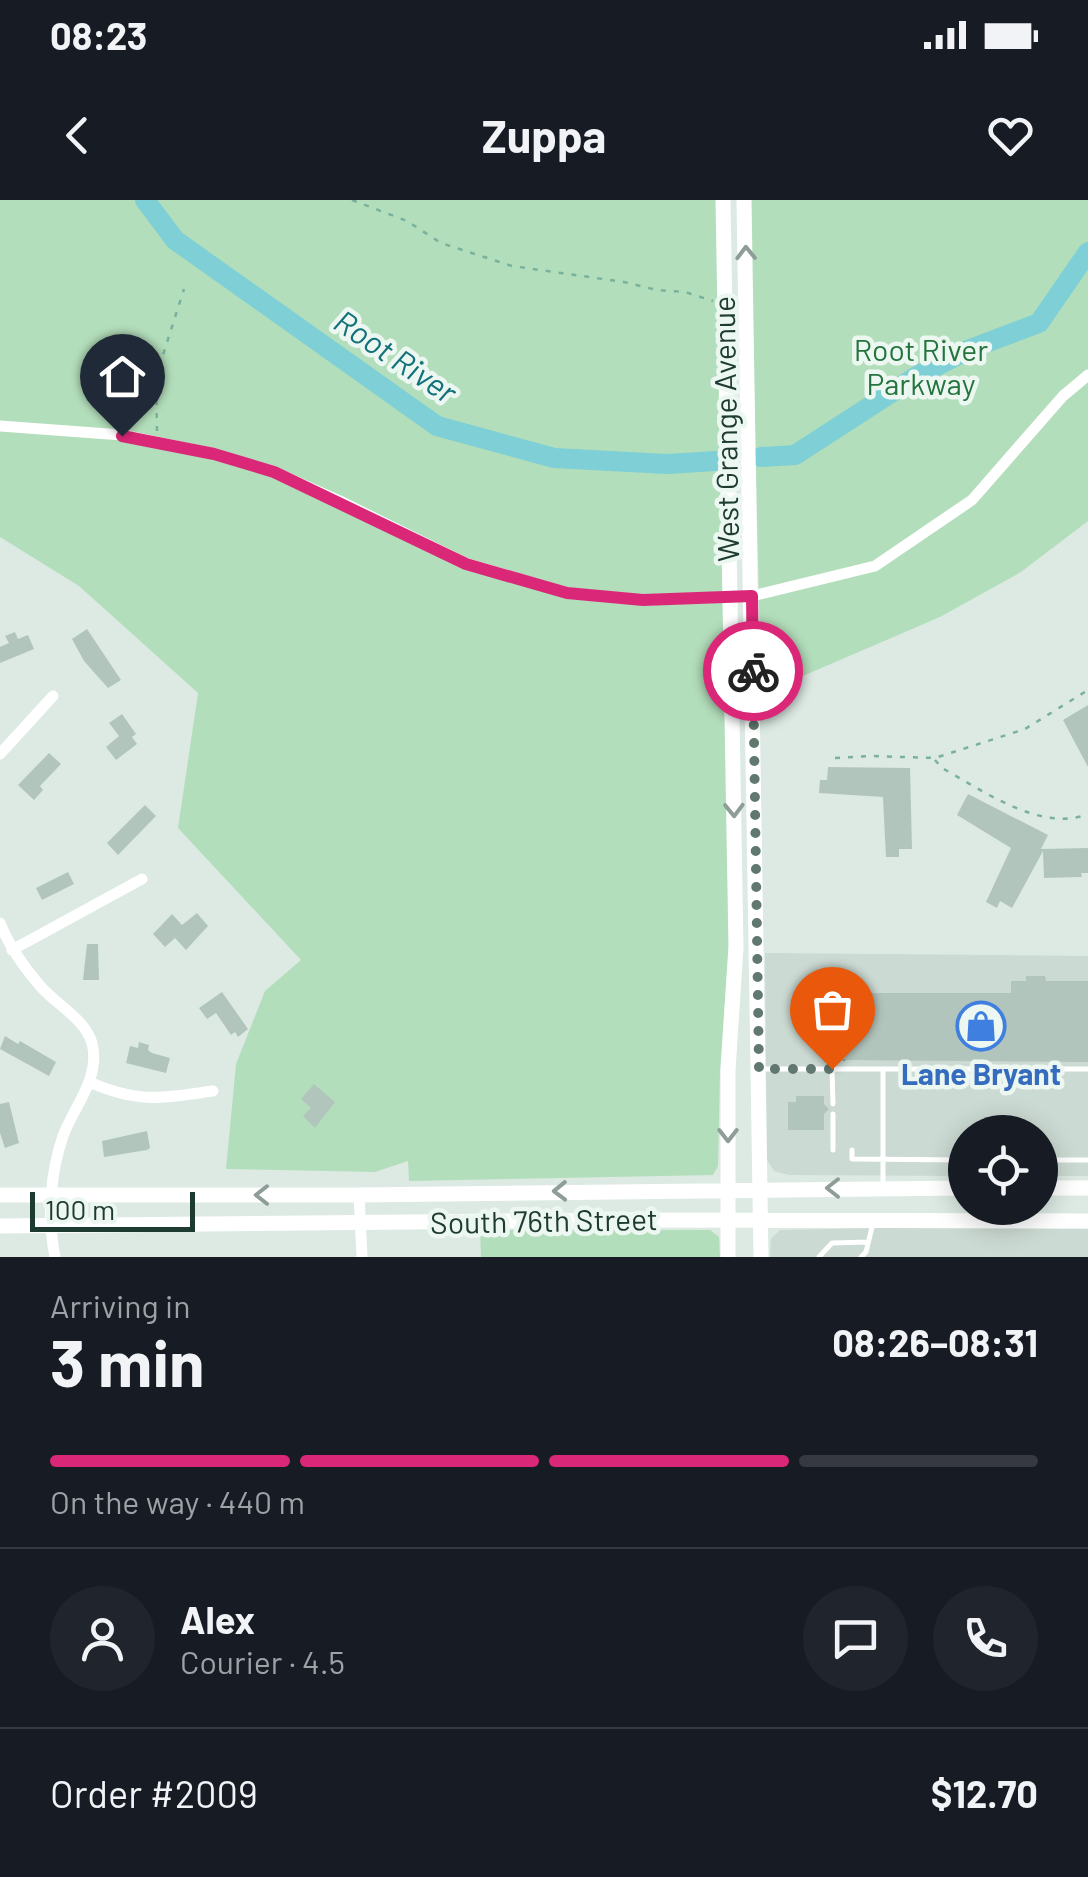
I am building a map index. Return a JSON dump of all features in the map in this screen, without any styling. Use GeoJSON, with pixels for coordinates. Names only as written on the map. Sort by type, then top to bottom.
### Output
{"type":"FeatureCollection","features":[{"type":"Feature","properties":{"kind":"street","name":"West Grange Avenue"},"geometry":{"type":"LineString","coordinates":[[722,200],[736,948],[728,1070],[728,1257]]}},
{"type":"Feature","properties":{"kind":"street","name":"West Grange Avenue"},"geometry":{"type":"LineString","coordinates":[[744,200],[761,1257]]}},
{"type":"Feature","properties":{"kind":"street"},"geometry":{"type":"LineString","coordinates":[[0,426],[122,436],[214,454],[274,472],[466,564],[567,593],[643,600],[752,596],[875,566],[972,500],[1063,396],[1088,375]]}},
{"type":"Feature","properties":{"kind":"street"},"geometry":{"type":"LineString","coordinates":[[728,456],[750,456]]}},
{"type":"Feature","properties":{"kind":"street"},"geometry":{"type":"LineString","coordinates":[[0,754],[53,696]]}},
{"type":"Feature","properties":{"kind":"street"},"geometry":{"type":"LineString","coordinates":[[12,950],[142,880]]}},
{"type":"Feature","properties":{"kind":"street"},"geometry":{"type":"LineString","coordinates":[[0,924],[12,950],[44,990],[76,1018],[91,1040],[94,1061],[90,1082],[64,1134],[54,1170],[51,1225],[55,1257]]}},
{"type":"Feature","properties":{"kind":"street"},"geometry":{"type":"LineString","coordinates":[[728,1070],[759,1069]]}},
{"type":"Feature","properties":{"kind":"street"},"geometry":{"type":"LineString","coordinates":[[90,1082],[124,1097],[160,1098],[213,1091]]}},
{"type":"Feature","properties":{"kind":"street"},"geometry":{"type":"LineString","coordinates":[[878,1220],[883,1188]]}},
{"type":"Feature","properties":{"kind":"street","name":"South 76th Street"},"geometry":{"type":"LineString","coordinates":[[0,1195],[948,1188]]}},
{"type":"Feature","properties":{"kind":"street"},"geometry":{"type":"LineString","coordinates":[[1058,1188],[1088,1188]]}},
{"type":"Feature","properties":{"kind":"street"},"geometry":{"type":"LineString","coordinates":[[623,1190],[624,1220]]}},
{"type":"Feature","properties":{"kind":"street"},"geometry":{"type":"LineString","coordinates":[[360,1195],[362,1257]]}},
{"type":"Feature","properties":{"kind":"street","name":"South 76th Street"},"geometry":{"type":"LineString","coordinates":[[0,1226],[624,1220],[1088,1221]]}},
{"type":"Feature","properties":{"kind":"lane"},"geometry":{"type":"LineString","coordinates":[[759,1069],[1088,1069]]}},
{"type":"Feature","properties":{"kind":"lane"},"geometry":{"type":"LineString","coordinates":[[832,1069],[832,1104]]}},
{"type":"Feature","properties":{"kind":"lane"},"geometry":{"type":"LineString","coordinates":[[882,1069],[883,1188]]}},
{"type":"Feature","properties":{"kind":"lane"},"geometry":{"type":"LineString","coordinates":[[832,1114],[833,1150]]}},
{"type":"Feature","properties":{"kind":"lane"},"geometry":{"type":"LineString","coordinates":[[852,1150],[852,1159],[948,1160]]}},
{"type":"Feature","properties":{"kind":"lane"},"geometry":{"type":"LineString","coordinates":[[1058,1160],[1088,1160]]}},
{"type":"Feature","properties":{"kind":"lane"},"geometry":{"type":"LineString","coordinates":[[861,1257],[878,1220]]}},
{"type":"Feature","properties":{"kind":"lane"},"geometry":{"type":"LineString","coordinates":[[818,1257],[832,1244],[868,1242]]}},
{"type":"Feature","properties":{"kind":"path"},"geometry":{"type":"LineString","coordinates":[[352,200],[408,221],[442,243],[512,266],[685,292],[724,303]]}},
{"type":"Feature","properties":{"kind":"path"},"geometry":{"type":"LineString","coordinates":[[158,442],[156,378],[184,289]]}},
{"type":"Feature","properties":{"kind":"path"},"geometry":{"type":"LineString","coordinates":[[835,758],[934,758],[1025,728],[1088,690]]}},
{"type":"Feature","properties":{"kind":"path"},"geometry":{"type":"LineString","coordinates":[[934,758],[942,768],[1025,810],[1069,820],[1088,814]]}},
{"type":"Feature","properties":{"kind":"path"},"geometry":{"type":"LineString","coordinates":[[843,994],[843,1061]]}},
{"type":"Feature","properties":{"kind":"shaded area"},"geometry":{"type":"Polygon","coordinates":[[[765,953],[1088,956],[1088,1176],[1058,1176],[1058,1115],[948,1115],[948,1176],[789,1175],[774,1171],[767,1160],[765,953]]]}},
{"type":"Feature","properties":{"kind":"shaded area"},"geometry":{"type":"Polygon","coordinates":[[[1088,1229],[1088,1257],[770,1257],[771,1239],[780,1230],[1088,1229]]]}},
{"type":"Feature","properties":{"kind":"green space"},"geometry":{"type":"Polygon","coordinates":[[[0,200],[718,200],[729,943],[718,1166],[713,1175],[409,1181],[408,1161],[375,1172],[226,1169],[236,1064],[265,991],[301,960],[178,828],[198,693],[79,586],[0,537],[0,200]]]}},
{"type":"Feature","properties":{"kind":"green space","name":"Root River Parkway"},"geometry":{"type":"Polygon","coordinates":[[[750,200],[1088,200],[1088,521],[1021,572],[940,617],[761,694],[750,200]]]}},
{"type":"Feature","properties":{"kind":"green space"},"geometry":{"type":"Polygon","coordinates":[[[480,1230],[710,1230],[719,1237],[720,1257],[481,1257],[480,1230]]]}},
{"type":"Feature","properties":{"kind":"building"},"geometry":{"type":"Polygon","coordinates":[[[87,629],[121,680],[108,688],[84,661],[72,639],[87,629]]]}},
{"type":"Feature","properties":{"kind":"building"},"geometry":{"type":"Polygon","coordinates":[[[15,632],[18,639],[28,635],[34,649],[0,663],[0,647],[9,643],[5,636],[15,632]]]}},
{"type":"Feature","properties":{"kind":"building"},"geometry":{"type":"Polygon","coordinates":[[[1088,705],[1088,767],[1063,720],[1088,705]]]}},
{"type":"Feature","properties":{"kind":"building"},"geometry":{"type":"Polygon","coordinates":[[[122,714],[136,734],[132,737],[137,744],[116,760],[106,747],[119,736],[109,723],[122,714]]]}},
{"type":"Feature","properties":{"kind":"building"},"geometry":{"type":"Polygon","coordinates":[[[49,753],[61,764],[40,786],[43,790],[34,800],[18,785],[49,753]]]}},
{"type":"Feature","properties":{"kind":"building"},"geometry":{"type":"Polygon","coordinates":[[[828,767],[910,768],[912,849],[899,849],[899,857],[886,857],[883,797],[819,793],[820,780],[827,780],[828,767]]]}},
{"type":"Feature","properties":{"kind":"building"},"geometry":{"type":"Polygon","coordinates":[[[968,794],[1048,835],[1041,849],[1088,848],[1088,873],[1081,873],[1082,877],[1044,878],[1043,851],[1012,908],[1000,901],[997,908],[986,902],[1011,848],[957,815],[968,794]]]}},
{"type":"Feature","properties":{"kind":"building"},"geometry":{"type":"Polygon","coordinates":[[[145,805],[156,816],[118,855],[107,843],[145,805]]]}},
{"type":"Feature","properties":{"kind":"building"},"geometry":{"type":"Polygon","coordinates":[[[68,872],[74,884],[42,900],[36,888],[68,872]]]}},
{"type":"Feature","properties":{"kind":"building"},"geometry":{"type":"Polygon","coordinates":[[[197,913],[208,926],[186,950],[175,938],[165,947],[153,934],[172,914],[182,925],[197,913]]]}},
{"type":"Feature","properties":{"kind":"building"},"geometry":{"type":"Polygon","coordinates":[[[87,944],[98,944],[99,980],[83,980],[87,944]]]}},
{"type":"Feature","properties":{"kind":"building"},"geometry":{"type":"Polygon","coordinates":[[[1026,976],[1045,976],[1046,981],[1088,981],[1088,1062],[845,1060],[845,993],[1011,993],[1011,981],[1026,981],[1026,976]]]}},
{"type":"Feature","properties":{"kind":"building"},"geometry":{"type":"Polygon","coordinates":[[[222,992],[248,1029],[238,1037],[235,1032],[231,1035],[216,1013],[207,1019],[199,1008],[222,992]]]}},
{"type":"Feature","properties":{"kind":"building"},"geometry":{"type":"Polygon","coordinates":[[[5,1036],[56,1062],[49,1076],[0,1049],[5,1036]]]}},
{"type":"Feature","properties":{"kind":"building"},"geometry":{"type":"Polygon","coordinates":[[[139,1042],[149,1045],[152,1053],[170,1058],[166,1073],[126,1063],[130,1046],[138,1048],[139,1042]]]}},
{"type":"Feature","properties":{"kind":"building"},"geometry":{"type":"Polygon","coordinates":[[[314,1084],[335,1102],[315,1128],[303,1116],[311,1108],[301,1099],[314,1084]]]}},
{"type":"Feature","properties":{"kind":"building"},"geometry":{"type":"Polygon","coordinates":[[[796,1096],[824,1096],[829,1109],[824,1114],[824,1130],[788,1130],[788,1102],[796,1102],[796,1096]]]}},
{"type":"Feature","properties":{"kind":"building"},"geometry":{"type":"Polygon","coordinates":[[[9,1102],[19,1143],[5,1148],[0,1133],[0,1104],[9,1102]]]}},
{"type":"Feature","properties":{"kind":"building"},"geometry":{"type":"Polygon","coordinates":[[[147,1131],[147,1150],[104,1157],[102,1141],[147,1131]]]}},
{"type":"Feature","properties":{"kind":"waterway","name":"Root River"},"geometry":{"type":"LineString","coordinates":[[145,200],[175,240],[437,426],[554,458],[667,464],[716,461]]}},
{"type":"Feature","properties":{"kind":"waterway","name":"Root River"},"geometry":{"type":"LineString","coordinates":[[761,457],[795,455],[917,376],[970,349],[1039,323],[1088,252]]}},
{"type":"Feature","properties":{"kind":"way so far"},"geometry":{"type":"LineString","coordinates":[[753,671],[759,1069],[832,1069]]}},
{"type":"Feature","properties":{"kind":"place","name":"Lane Bryant"},"geometry":{"type":"Point","coordinates":[981,1026]}},
{"type":"Feature","properties":{"kind":"route"},"geometry":{"type":"LineString","coordinates":[[122,436],[214,454],[274,472],[466,564],[567,593],[643,600],[752,596],[753,671]]}}]}
